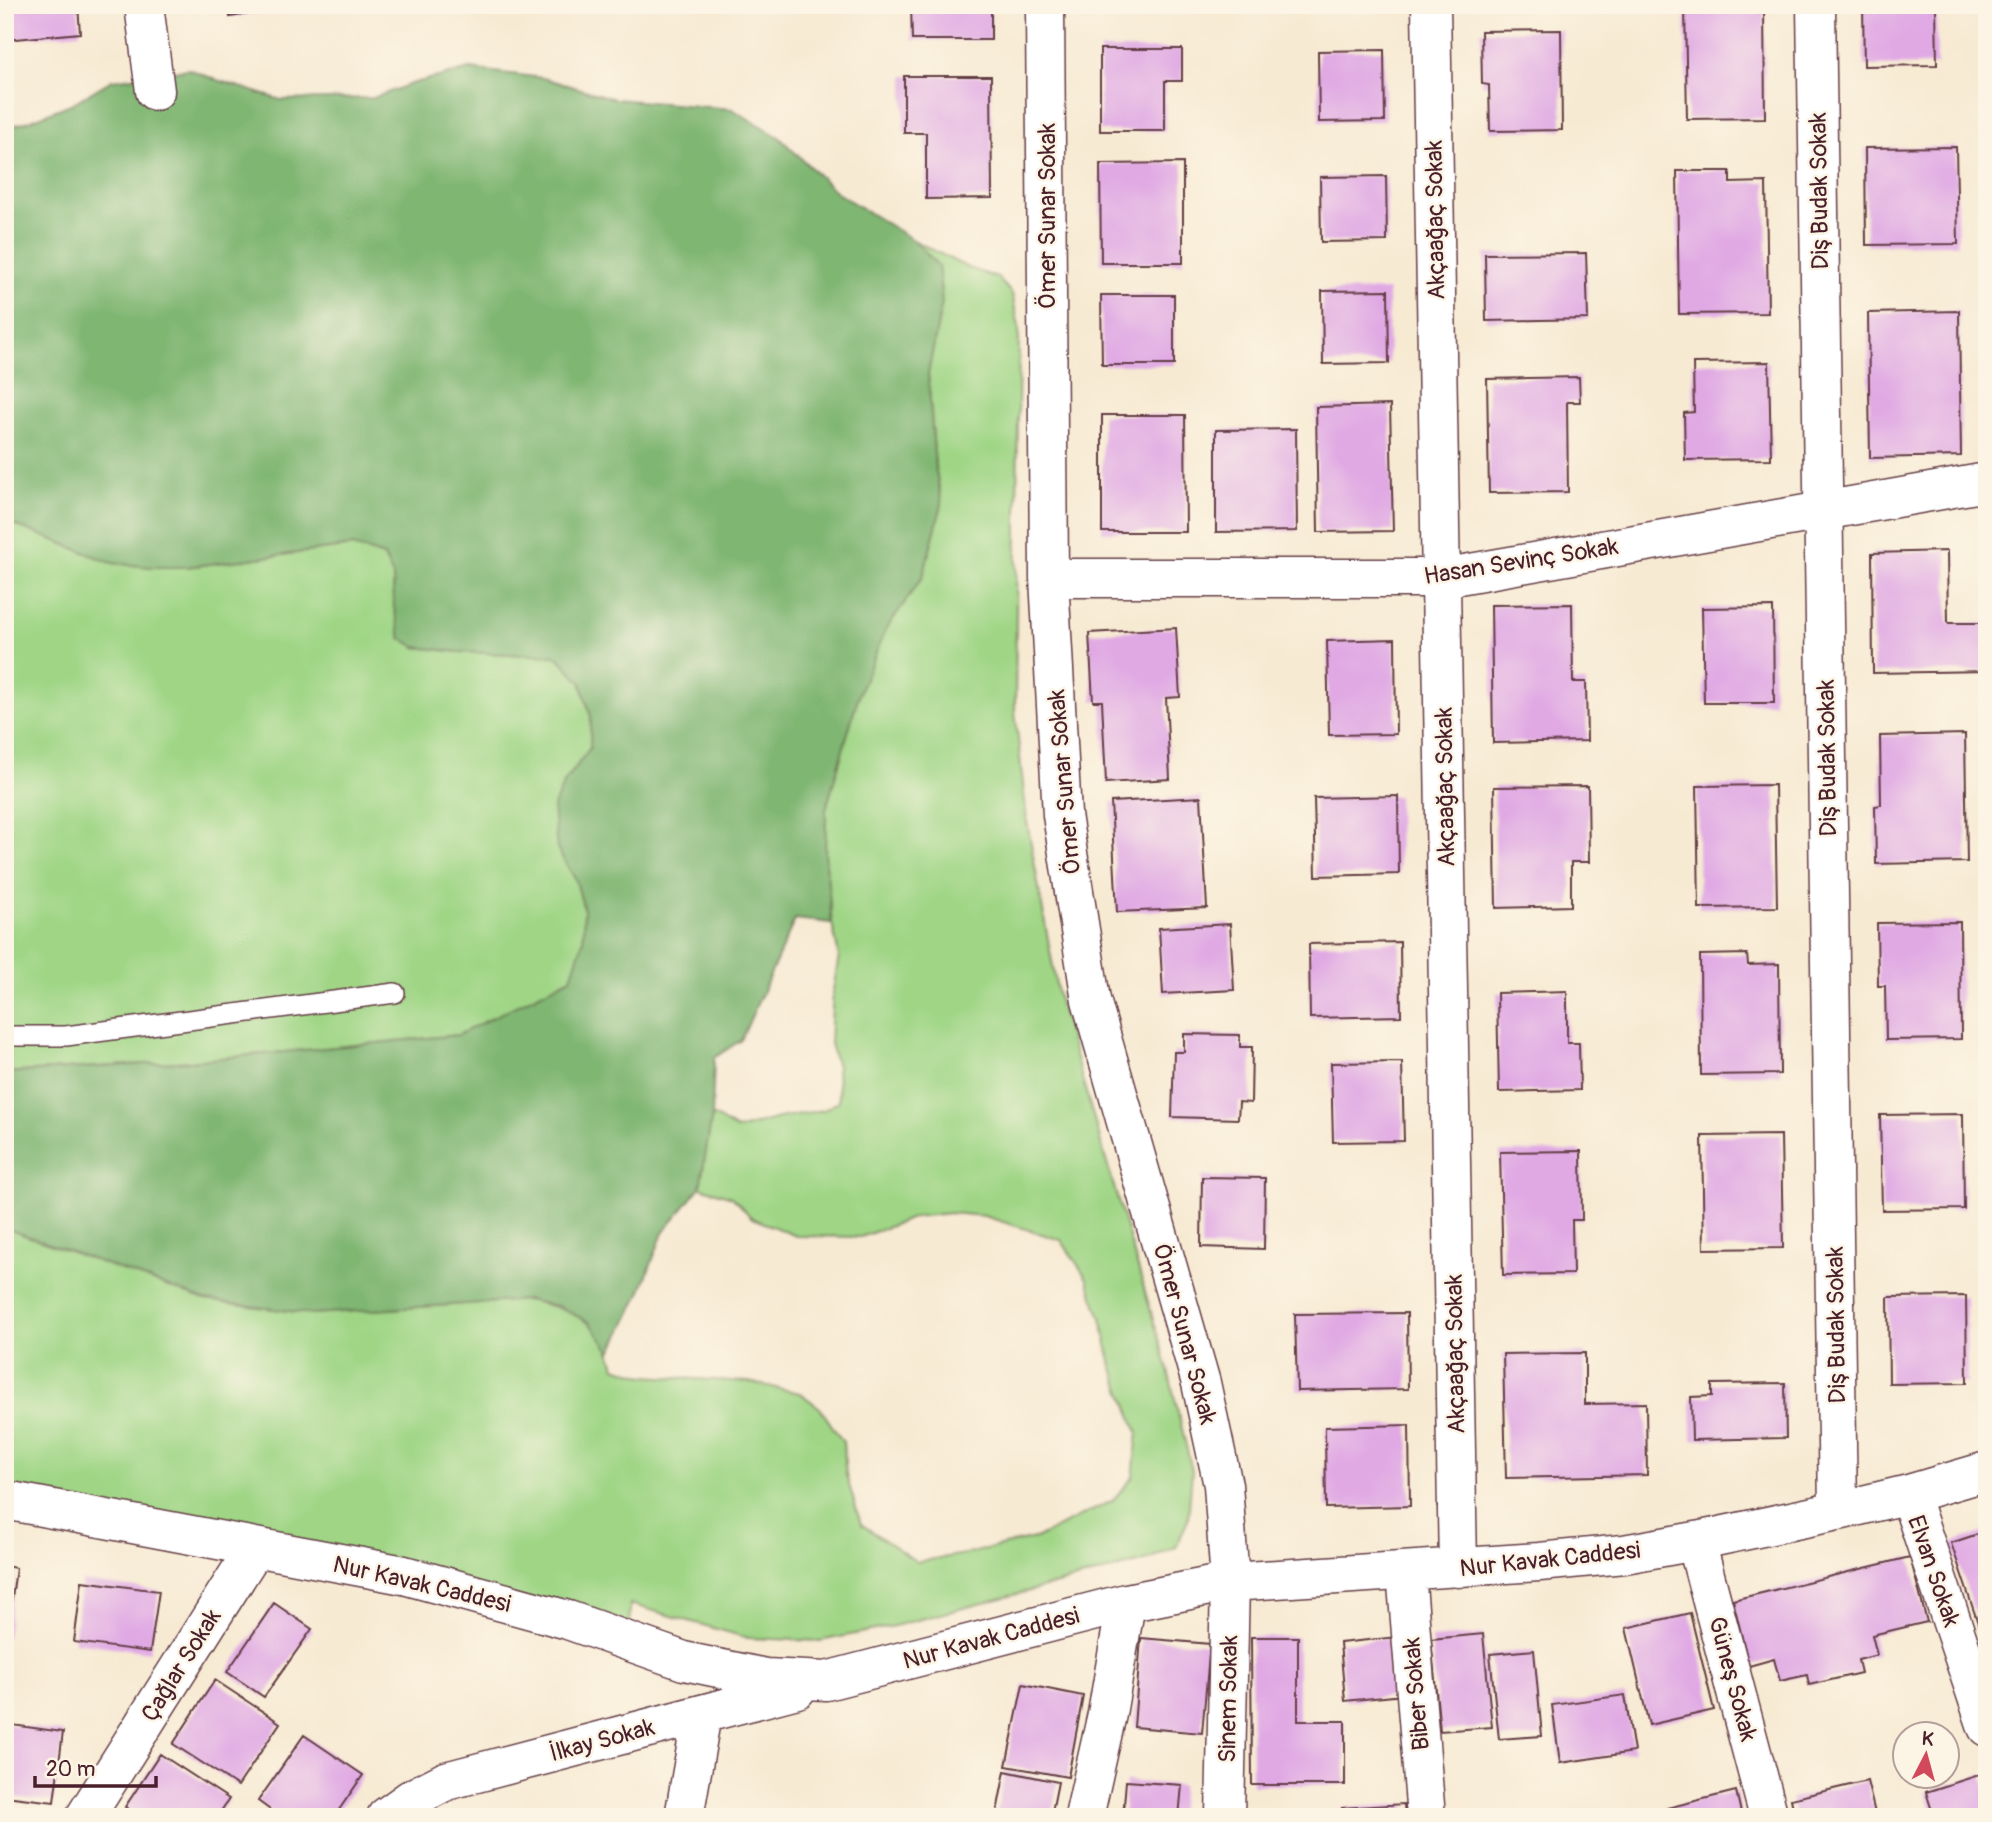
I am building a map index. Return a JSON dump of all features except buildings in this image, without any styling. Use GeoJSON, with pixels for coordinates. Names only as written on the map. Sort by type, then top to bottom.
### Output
{"type":"FeatureCollection","features":[{"type":"Feature","properties":{"kind":"street"},"geometry":{"type":"LineString","coordinates":[[144,5],[155,91]]}},
{"type":"Feature","properties":{"kind":"street","name":"Ömer Sunar Sokak"},"geometry":{"type":"LineString","coordinates":[[1045,5],[1049,578],[1062,815],[1091,1000],[1201,1384],[1223,1485],[1230,1582]]}},
{"type":"Feature","properties":{"kind":"street","name":"Akçaağaç Sokak"},"geometry":{"type":"LineString","coordinates":[[1432,5],[1458,1568]]}},
{"type":"Feature","properties":{"kind":"street","name":"Diş Budak Sokak"},"geometry":{"type":"LineString","coordinates":[[1816,5],[1838,1511]]}},
{"type":"Feature","properties":{"kind":"street","name":"Hasan Sevinç Sokak"},"geometry":{"type":"LineString","coordinates":[[1049,578],[1442,578],[1987,482]]}},
{"type":"Feature","properties":{"kind":"street","name":"Nur Kavak Caddesi"},"geometry":{"type":"LineString","coordinates":[[5,1500],[404,1575],[568,1620],[684,1661],[766,1678],[826,1681],[1126,1603],[1230,1582],[1406,1572],[1624,1554],[1838,1511],[1987,1471]]}},
{"type":"Feature","properties":{"kind":"street","name":"Elvan Sokak"},"geometry":{"type":"LineString","coordinates":[[1909,1494],[1987,1727]]}},
{"type":"Feature","properties":{"kind":"street","name":"Güneş Sokak"},"geometry":{"type":"LineString","coordinates":[[1696,1541],[1769,1817]]}},
{"type":"Feature","properties":{"kind":"street","name":"Çağlar Sokak"},"geometry":{"type":"LineString","coordinates":[[85,1817],[254,1548]]}},
{"type":"Feature","properties":{"kind":"street","name":"Biber Sokak"},"geometry":{"type":"LineString","coordinates":[[1406,1572],[1426,1817]]}},
{"type":"Feature","properties":{"kind":"street","name":"Sinem Sokak"},"geometry":{"type":"LineString","coordinates":[[1225,1817],[1230,1582]]}},
{"type":"Feature","properties":{"kind":"street"},"geometry":{"type":"LineString","coordinates":[[1084,1817],[1107,1714],[1126,1603]]}},
{"type":"Feature","properties":{"kind":"street","name":"İlkay Sokak"},"geometry":{"type":"LineString","coordinates":[[386,1817],[411,1799],[446,1781],[826,1681]]}},
{"type":"Feature","properties":{"kind":"street"},"geometry":{"type":"LineString","coordinates":[[684,1817],[702,1714]]}},
{"type":"Feature","properties":{"kind":"lane"},"geometry":{"type":"LineString","coordinates":[[5,1036],[66,1036],[395,993]]}},
{"type":"Feature","properties":{"kind":"green space"},"geometry":{"type":"Polygon","coordinates":[[[188,69],[281,100],[373,98],[414,83],[470,69],[543,78],[615,99],[732,109],[779,137],[837,193],[915,241],[938,266],[942,302],[928,374],[935,466],[942,504],[923,576],[886,629],[860,690],[826,809],[825,854],[832,923],[795,919],[741,1040],[714,1058],[712,1115],[700,1187],[663,1233],[638,1298],[611,1352],[590,1323],[558,1306],[527,1300],[312,1314],[205,1300],[5,1228],[5,1073],[191,1061],[458,1035],[571,978],[583,941],[584,910],[576,880],[557,849],[553,807],[564,783],[590,748],[591,717],[581,682],[557,656],[459,652],[416,647],[401,638],[394,608],[393,576],[384,556],[353,546],[186,567],[152,567],[112,563],[5,521],[5,128],[73,103],[112,80],[188,69]]]}},
{"type":"Feature","properties":{"kind":"green space"},"geometry":{"type":"Polygon","coordinates":[[[915,241],[966,267],[998,278],[1012,294],[1019,327],[1015,711],[1027,822],[1059,1001],[1167,1366],[1192,1471],[1188,1520],[1176,1547],[1142,1562],[890,1627],[820,1641],[748,1638],[630,1604],[629,1642],[5,1500],[5,1228],[205,1300],[312,1314],[527,1300],[583,1319],[603,1338],[615,1367],[644,1376],[749,1382],[800,1393],[820,1408],[843,1442],[846,1475],[861,1524],[917,1562],[1039,1537],[1112,1501],[1133,1477],[1138,1433],[1112,1366],[1101,1318],[1086,1277],[1061,1240],[984,1216],[950,1213],[915,1217],[861,1237],[796,1236],[752,1218],[732,1197],[700,1187],[712,1115],[737,1130],[778,1118],[824,1110],[839,1101],[837,1066],[830,1044],[833,990],[839,956],[832,923],[825,854],[826,809],[860,690],[886,629],[923,576],[942,504],[935,466],[928,374],[942,302],[938,266],[915,241]]]}},
{"type":"Feature","properties":{"kind":"green space"},"geometry":{"type":"Polygon","coordinates":[[[5,521],[112,563],[152,567],[186,567],[353,546],[384,556],[393,576],[394,608],[416,647],[459,652],[557,656],[581,682],[591,717],[590,748],[564,783],[557,849],[576,880],[584,910],[583,941],[572,978],[459,1035],[191,1061],[5,1073],[5,521]]]}}]}
